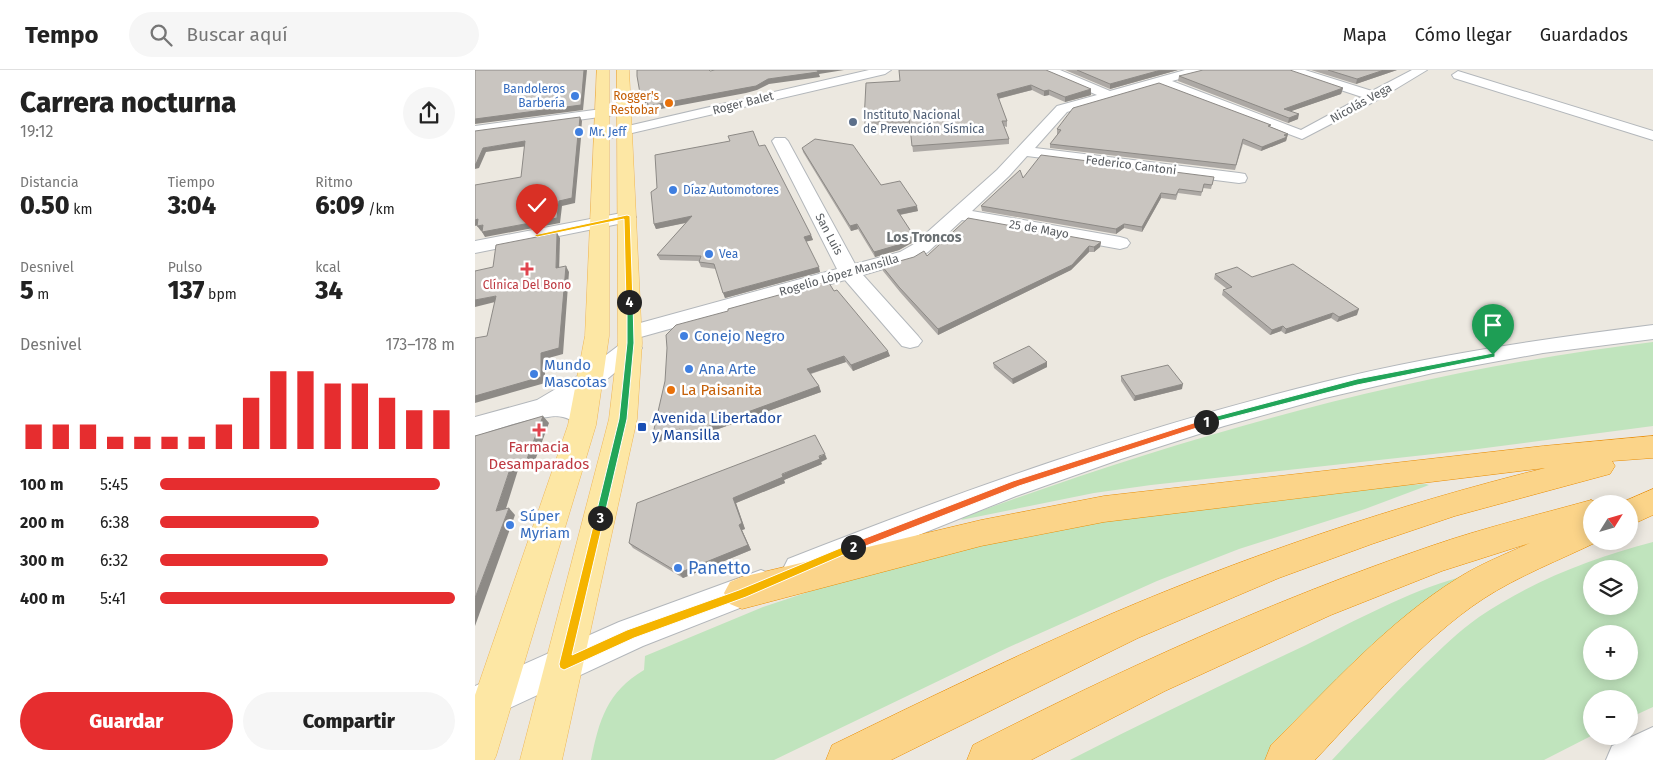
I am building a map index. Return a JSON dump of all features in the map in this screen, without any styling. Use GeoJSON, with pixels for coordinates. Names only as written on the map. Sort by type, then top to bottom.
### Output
{"type":"FeatureCollection","features":[{"type":"Feature","properties":{"kind":"highway"},"geometry":{"type":"LineString","coordinates":[[742,594],[974,534],[1103,509],[1543,457],[1653,447]]}},
{"type":"Feature","properties":{"kind":"highway"},"geometry":{"type":"LineString","coordinates":[[847,760],[1104,636],[1219,586],[1316,549],[1489,493],[1572,472],[1653,455]]}},
{"type":"Feature","properties":{"kind":"highway"},"geometry":{"type":"LineString","coordinates":[[1638,502],[1653,500]]}},
{"type":"Feature","properties":{"kind":"highway"},"geometry":{"type":"LineString","coordinates":[[1638,508],[1653,500]]}},
{"type":"Feature","properties":{"kind":"highway"},"geometry":{"type":"LineString","coordinates":[[988,760],[1131,687],[1306,608],[1462,550],[1583,515]]}},
{"type":"Feature","properties":{"kind":"highway"},"geometry":{"type":"LineString","coordinates":[[1285,760],[1393,651],[1447,605],[1471,588],[1583,534]]}},
{"type":"Feature","properties":{"kind":"main road"},"geometry":{"type":"LineString","coordinates":[[475,756],[484,702],[579,437],[590,380],[597,336],[603,70]]}},
{"type":"Feature","properties":{"kind":"main road"},"geometry":{"type":"LineString","coordinates":[[541,760],[623,419],[630,341],[623,70]]}},
{"type":"Feature","properties":{"kind":"street","name":"Roger Balet"},"geometry":{"type":"LineString","coordinates":[[602,136],[885,70]]}},
{"type":"Feature","properties":{"kind":"street"},"geometry":{"type":"LineString","coordinates":[[1050,70],[1108,95]]}},
{"type":"Feature","properties":{"kind":"street","name":"Rogelio López Mansilla"},"geometry":{"type":"LineString","coordinates":[[630,341],[911,254],[921,248],[1003,173],[1062,109],[1198,70]]}},
{"type":"Feature","properties":{"kind":"street"},"geometry":{"type":"LineString","coordinates":[[1293,70],[1374,96]]}},
{"type":"Feature","properties":{"kind":"street","name":"Nicolás Vega"},"geometry":{"type":"LineString","coordinates":[[1160,81],[1302,135],[1421,70]]}},
{"type":"Feature","properties":{"kind":"street"},"geometry":{"type":"LineString","coordinates":[[1458,75],[1653,136]]}},
{"type":"Feature","properties":{"kind":"street"},"geometry":{"type":"LineString","coordinates":[[475,130],[624,110]]}},
{"type":"Feature","properties":{"kind":"street","name":"San Luis"},"geometry":{"type":"LineString","coordinates":[[780,141],[849,272],[910,341]]}},
{"type":"Feature","properties":{"kind":"street","name":"Federico Cantoni"},"geometry":{"type":"LineString","coordinates":[[1023,151],[1239,178]]}},
{"type":"Feature","properties":{"kind":"street","name":"25 de Mayo"},"geometry":{"type":"LineString","coordinates":[[958,214],[1119,244]]}},
{"type":"Feature","properties":{"kind":"street"},"geometry":{"type":"LineString","coordinates":[[475,247],[627,216]]}},
{"type":"Feature","properties":{"kind":"street"},"geometry":{"type":"LineString","coordinates":[[484,702],[631,634],[742,594],[852,547],[985,495],[1189,426],[1276,402],[1404,372],[1583,340],[1653,332]]}},
{"type":"Feature","properties":{"kind":"street"},"geometry":{"type":"LineString","coordinates":[[475,427],[546,407],[590,380],[630,341]]}},
{"type":"Feature","properties":{"kind":"street"},"geometry":{"type":"LineString","coordinates":[[546,407],[571,409],[583,417]]}},
{"type":"Feature","properties":{"kind":"street"},"geometry":{"type":"LineString","coordinates":[[1626,760],[1653,747]]}},
{"type":"Feature","properties":{"kind":"green space"},"geometry":{"type":"Polygon","coordinates":[[[1653,342],[1653,426],[1470,450],[1151,485],[1094,493],[961,520],[964,517],[1048,487],[1133,459],[1304,409],[1390,388],[1477,370],[1564,354],[1653,342]]]}},
{"type":"Feature","properties":{"kind":"green space"},"geometry":{"type":"Polygon","coordinates":[[[1429,485],[1365,509],[1239,549],[1157,581],[1007,648],[774,760],[591,760],[597,732],[607,708],[621,688],[644,670],[645,656],[763,607],[875,570],[1092,520],[1363,488],[1429,485]]]}},
{"type":"Feature","properties":{"kind":"green space"},"geometry":{"type":"Polygon","coordinates":[[[1653,542],[1653,707],[1638,714],[1638,690],[1583,690],[1583,740],[1544,760],[1332,760],[1425,664],[1458,634],[1499,604],[1541,582],[1583,564],[1583,615],[1638,615],[1638,560],[1594,560],[1625,550],[1638,550],[1638,546],[1653,542]]]}},
{"type":"Feature","properties":{"kind":"green space"},"geometry":{"type":"Polygon","coordinates":[[[1460,577],[1266,760],[1070,760],[1381,608],[1440,583],[1460,577]]]}},
{"type":"Feature","properties":{"kind":"building"},"geometry":{"type":"Polygon","coordinates":[[[475,70],[584,70],[581,105],[475,119],[475,70]]]}},
{"type":"Feature","properties":{"kind":"building"},"geometry":{"type":"Polygon","coordinates":[[[637,70],[817,70],[818,72],[768,79],[756,86],[648,106],[647,98],[641,99],[637,70]]]}},
{"type":"Feature","properties":{"kind":"building"},"geometry":{"type":"Polygon","coordinates":[[[899,70],[1046,70],[1091,89],[1065,97],[1031,85],[997,94],[1007,121],[1002,121],[1009,139],[912,146],[909,118],[864,121],[866,83],[900,81],[899,70]]]}},
{"type":"Feature","properties":{"kind":"building"},"geometry":{"type":"Polygon","coordinates":[[[1077,70],[1161,70],[1110,84],[1077,70]]]}},
{"type":"Feature","properties":{"kind":"building"},"geometry":{"type":"Polygon","coordinates":[[[1203,70],[1290,70],[1343,88],[1284,109],[1299,114],[1289,118],[1179,76],[1203,70]]]}},
{"type":"Feature","properties":{"kind":"building"},"geometry":{"type":"Polygon","coordinates":[[[1328,70],[1384,70],[1357,79],[1328,70]]]}},
{"type":"Feature","properties":{"kind":"building"},"geometry":{"type":"Polygon","coordinates":[[[1159,83],[1271,125],[1268,126],[1288,134],[1284,135],[1287,137],[1262,147],[1243,139],[1236,165],[1050,144],[1061,130],[1057,129],[1073,108],[1159,83]]]}},
{"type":"Feature","properties":{"kind":"building"},"geometry":{"type":"Polygon","coordinates":[[[580,117],[579,128],[576,130],[578,134],[572,198],[559,201],[557,218],[482,232],[483,225],[477,226],[478,219],[475,220],[475,185],[521,177],[525,141],[483,148],[475,164],[475,131],[580,117]]]}},
{"type":"Feature","properties":{"kind":"building"},"geometry":{"type":"Polygon","coordinates":[[[753,131],[759,146],[765,145],[811,235],[804,237],[819,267],[723,293],[714,264],[699,262],[701,256],[657,255],[692,216],[654,224],[651,192],[657,188],[655,155],[730,141],[728,136],[753,131]]]}},
{"type":"Feature","properties":{"kind":"building"},"geometry":{"type":"Polygon","coordinates":[[[815,139],[853,145],[881,185],[900,181],[917,206],[897,210],[914,236],[898,245],[874,252],[857,224],[850,226],[802,148],[815,139]]]}},
{"type":"Feature","properties":{"kind":"building"},"geometry":{"type":"Polygon","coordinates":[[[1041,155],[1214,177],[1212,185],[1204,184],[1202,192],[1179,189],[1176,195],[1161,193],[1142,227],[1124,224],[1116,229],[981,206],[1020,170],[1023,178],[1041,155]]]}},
{"type":"Feature","properties":{"kind":"building"},"geometry":{"type":"Polygon","coordinates":[[[968,218],[1101,242],[1094,247],[1089,246],[1072,265],[938,329],[882,266],[914,257],[924,251],[927,256],[968,218]]]}},
{"type":"Feature","properties":{"kind":"building"},"geometry":{"type":"Polygon","coordinates":[[[557,233],[556,268],[566,266],[559,348],[541,353],[541,377],[475,396],[475,338],[487,336],[496,296],[475,300],[475,271],[493,267],[496,245],[557,233]]]}},
{"type":"Feature","properties":{"kind":"building"},"geometry":{"type":"Polygon","coordinates":[[[1293,264],[1359,309],[1339,317],[1333,313],[1286,329],[1283,326],[1272,330],[1223,290],[1232,287],[1215,274],[1237,267],[1252,277],[1293,264]]]}},
{"type":"Feature","properties":{"kind":"building"},"geometry":{"type":"Polygon","coordinates":[[[826,282],[829,283],[834,291],[837,290],[888,351],[851,365],[844,356],[807,369],[819,386],[682,436],[680,429],[652,438],[665,381],[666,335],[676,325],[826,282]]]}},
{"type":"Feature","properties":{"kind":"building"},"geometry":{"type":"Polygon","coordinates":[[[1029,346],[1047,362],[1012,379],[993,363],[1029,346]]]}},
{"type":"Feature","properties":{"kind":"building"},"geometry":{"type":"Polygon","coordinates":[[[1168,365],[1183,384],[1135,396],[1121,376],[1168,365]]]}},
{"type":"Feature","properties":{"kind":"building"},"geometry":{"type":"Polygon","coordinates":[[[543,416],[527,459],[512,463],[496,511],[509,508],[475,598],[475,436],[543,416]]]}},
{"type":"Feature","properties":{"kind":"building"},"geometry":{"type":"Polygon","coordinates":[[[815,435],[825,454],[819,456],[820,459],[782,474],[783,477],[733,498],[742,523],[739,525],[748,545],[679,573],[629,543],[637,503],[815,435]]]}},
{"type":"Feature","properties":{"kind":"place","name":"Bandoleros Barbería"},"geometry":{"type":"Point","coordinates":[575,96]}},
{"type":"Feature","properties":{"kind":"place","name":"Rogger's Restobar"},"geometry":{"type":"Point","coordinates":[669,103]}},
{"type":"Feature","properties":{"kind":"place","name":"Instituto Nacional de Prevención Sísmica"},"geometry":{"type":"Point","coordinates":[853,122]}},
{"type":"Feature","properties":{"kind":"place","name":"Mr. Jeff"},"geometry":{"type":"Point","coordinates":[579,132]}},
{"type":"Feature","properties":{"kind":"place","name":"Díaz Automotores"},"geometry":{"type":"Point","coordinates":[673,190]}},
{"type":"Feature","properties":{"kind":"place","name":"Vea"},"geometry":{"type":"Point","coordinates":[709,254]}},
{"type":"Feature","properties":{"kind":"place","name":"Clínica Del Bono"},"geometry":{"type":"Point","coordinates":[527,269]}},
{"type":"Feature","properties":{"kind":"place","name":"Conejo Negro"},"geometry":{"type":"Point","coordinates":[684,336]}},
{"type":"Feature","properties":{"kind":"place","name":"Ana Arte"},"geometry":{"type":"Point","coordinates":[689,369]}},
{"type":"Feature","properties":{"kind":"place","name":"Mundo Mascotas"},"geometry":{"type":"Point","coordinates":[534,374]}},
{"type":"Feature","properties":{"kind":"place","name":"La Paisanita"},"geometry":{"type":"Point","coordinates":[671,390]}},
{"type":"Feature","properties":{"kind":"place","name":"Avenida Libertador y Mansilla"},"geometry":{"type":"Point","coordinates":[642,427]}},
{"type":"Feature","properties":{"kind":"place","name":"Farmacia Desamparados"},"geometry":{"type":"Point","coordinates":[539,430]}},
{"type":"Feature","properties":{"kind":"place","name":"Súper Myriam"},"geometry":{"type":"Point","coordinates":[510,525]}},
{"type":"Feature","properties":{"kind":"place","name":"Panetto"},"geometry":{"type":"Point","coordinates":[678,568]}},
{"type":"Feature","properties":{"kind":"district","name":"Los Troncos"},"geometry":{"type":"Point","coordinates":[924,237]}},
{"type":"Feature","properties":{"kind":"route"},"geometry":{"type":"LineString","coordinates":[[537,235],[627,216],[631,343],[623,419],[564,664],[631,634],[742,594],[852,547],[977,498],[1153,437],[1276,402],[1357,382],[1493,355]]}}]}
